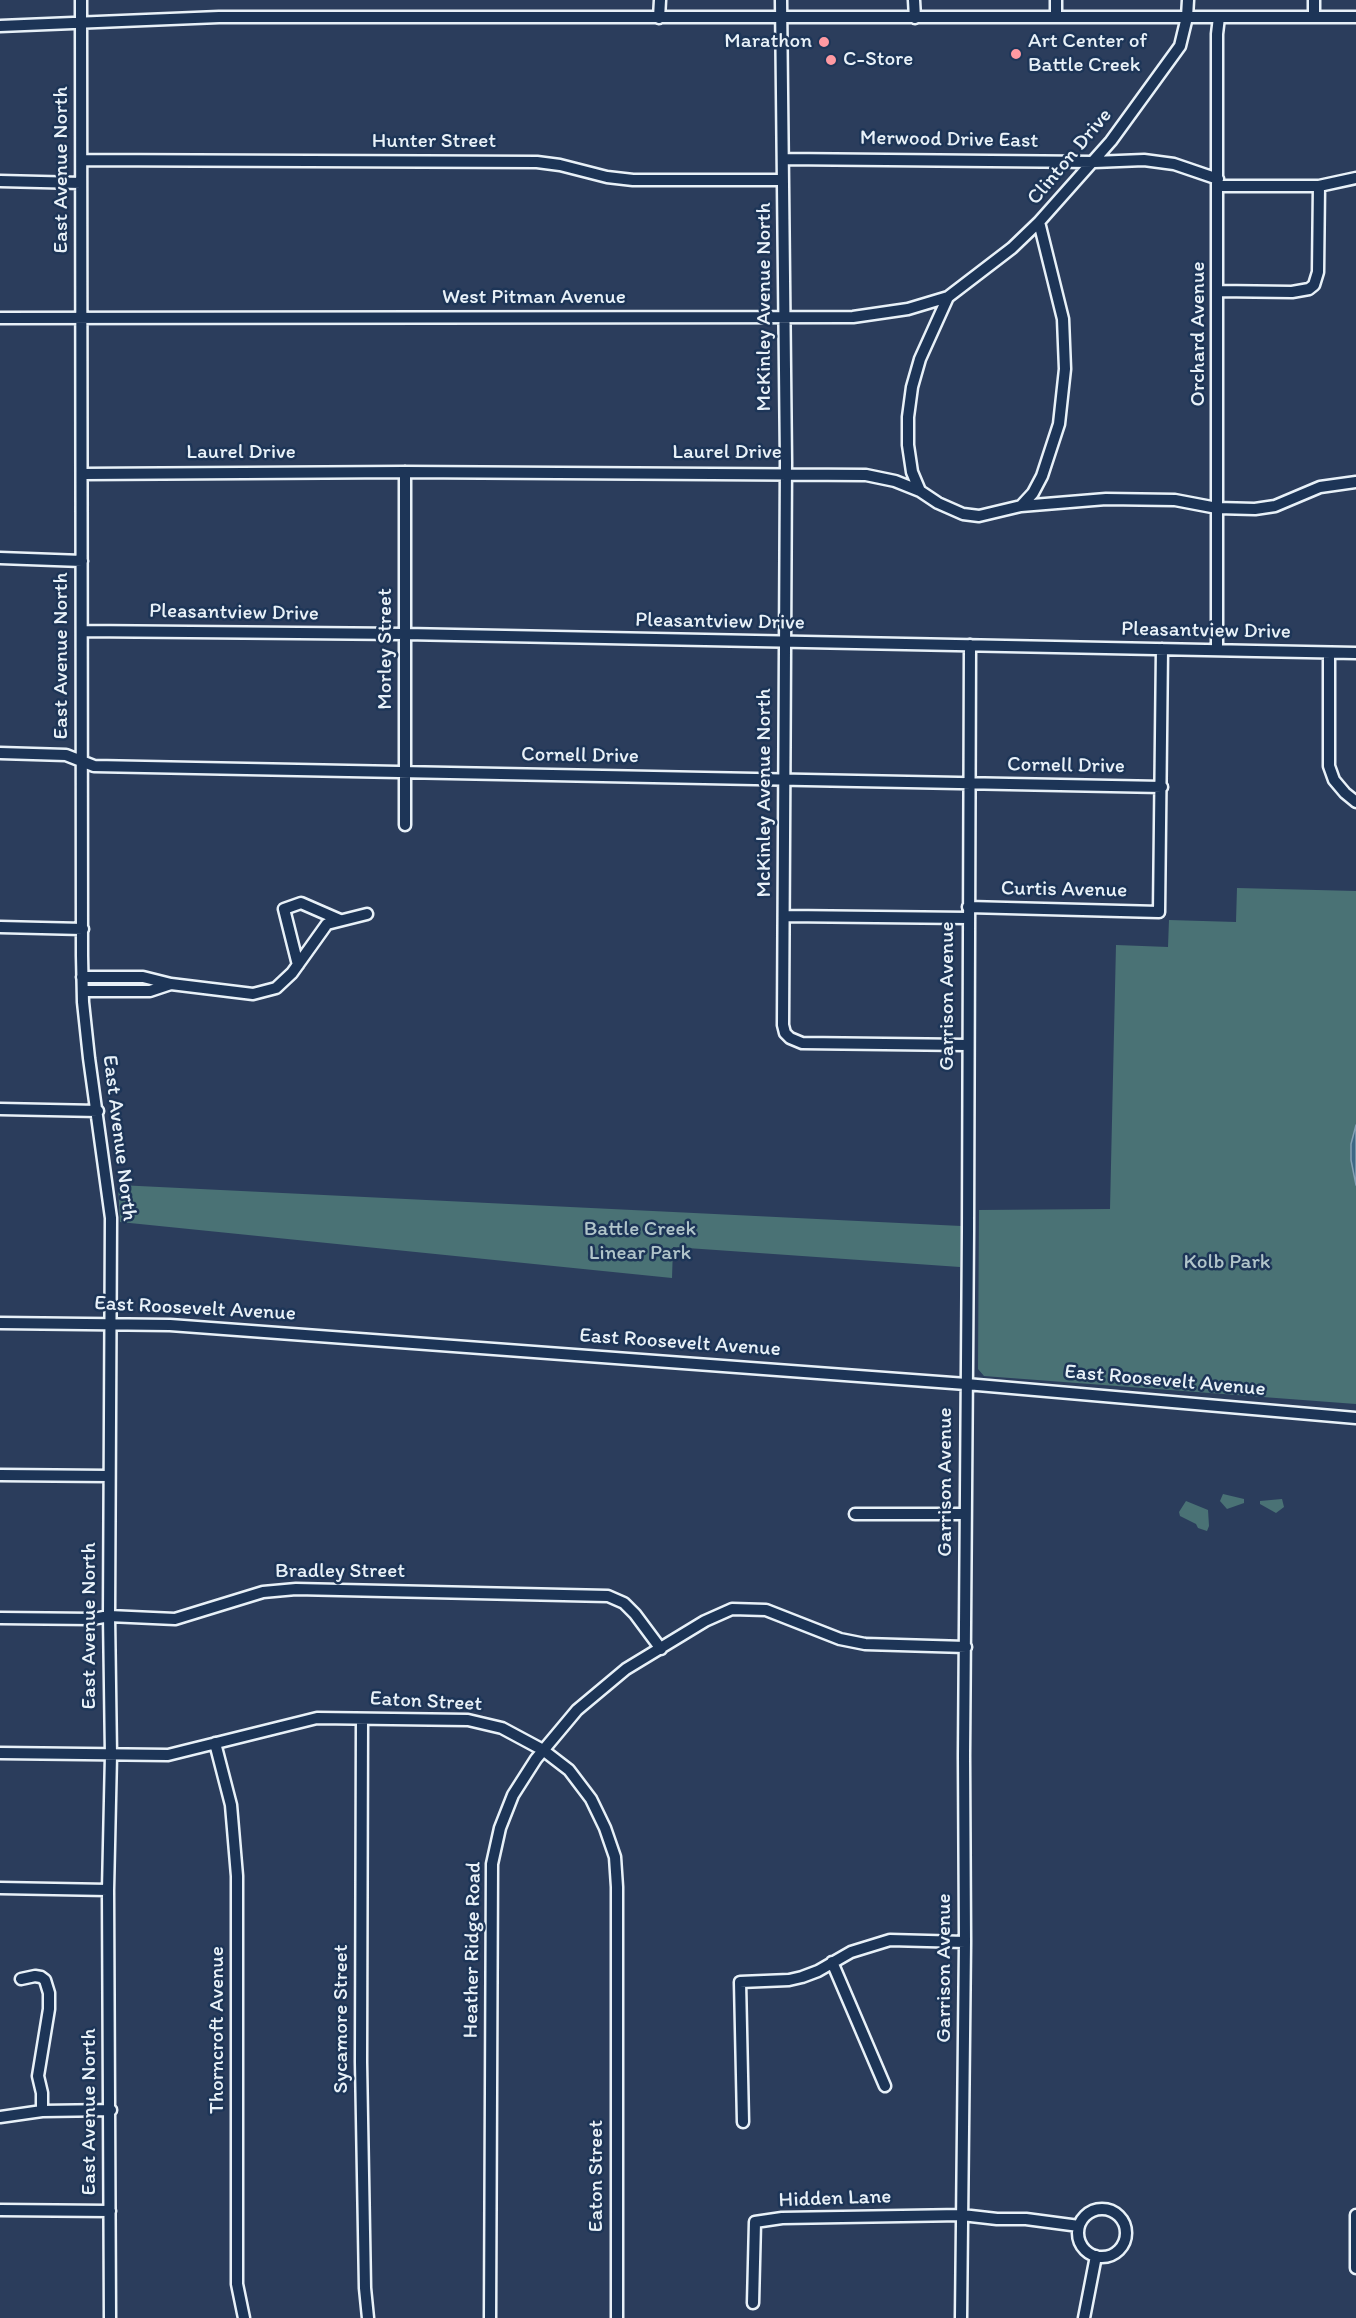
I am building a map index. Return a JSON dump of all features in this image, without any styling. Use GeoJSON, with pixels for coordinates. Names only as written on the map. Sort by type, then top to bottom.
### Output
{"type":"FeatureCollection","features":[{"type":"Feature","properties":{"kind":"street","name":"East Avenue North"},"geometry":{"type":"LineString","coordinates":[[81,0],[82,976],[89,1058],[111,1218],[109,1476],[111,1755],[108,1890],[111,2110],[110,2318]]}},
{"type":"Feature","properties":{"kind":"street"},"geometry":{"type":"LineString","coordinates":[[659,18],[660,0]]}},
{"type":"Feature","properties":{"kind":"street","name":"McKinley Avenue North"},"geometry":{"type":"LineString","coordinates":[[781,0],[786,473],[783,1025],[785,1033],[795,1041],[802,1043],[967,1046]]}},
{"type":"Feature","properties":{"kind":"street"},"geometry":{"type":"LineString","coordinates":[[914,0],[915,18]]}},
{"type":"Feature","properties":{"kind":"street"},"geometry":{"type":"LineString","coordinates":[[1056,0],[1056,17]]}},
{"type":"Feature","properties":{"kind":"street"},"geometry":{"type":"LineString","coordinates":[[1187,17],[1188,0]]}},
{"type":"Feature","properties":{"kind":"street"},"geometry":{"type":"LineString","coordinates":[[1314,0],[1314,17]]}},
{"type":"Feature","properties":{"kind":"street"},"geometry":{"type":"LineString","coordinates":[[0,26],[219,16],[1356,17]]}},
{"type":"Feature","properties":{"kind":"street","name":"Clinton Drive"},"geometry":{"type":"LineString","coordinates":[[1021,506],[1034,493],[1042,476],[1059,424],[1065,369],[1063,319],[1039,222],[1094,162],[1148,92],[1180,46],[1187,17]]}},
{"type":"Feature","properties":{"kind":"street","name":"Orchard Avenue"},"geometry":{"type":"LineString","coordinates":[[1217,650],[1217,34],[1219,17]]}},
{"type":"Feature","properties":{"kind":"street","name":"Merwood Drive East"},"geometry":{"type":"LineString","coordinates":[[783,159],[1159,161],[1218,182],[1319,186],[1356,178]]}},
{"type":"Feature","properties":{"kind":"street","name":"Hunter Street"},"geometry":{"type":"LineString","coordinates":[[82,160],[537,162],[560,165],[607,177],[633,180],[783,180]]}},
{"type":"Feature","properties":{"kind":"street"},"geometry":{"type":"LineString","coordinates":[[0,181],[81,183]]}},
{"type":"Feature","properties":{"kind":"street"},"geometry":{"type":"LineString","coordinates":[[1218,291],[1292,292],[1309,290],[1314,285],[1318,272],[1319,186]]}},
{"type":"Feature","properties":{"kind":"street","name":"West Pitman Avenue"},"geometry":{"type":"LineString","coordinates":[[0,318],[853,317],[908,309],[948,297],[1012,248],[1039,222]]}},
{"type":"Feature","properties":{"kind":"street"},"geometry":{"type":"LineString","coordinates":[[920,491],[912,472],[908,445],[908,417],[912,387],[920,359],[948,297]]}},
{"type":"Feature","properties":{"kind":"street","name":"Laurel Drive"},"geometry":{"type":"LineString","coordinates":[[82,474],[405,472],[866,475],[895,481],[920,491],[938,503],[963,514],[979,516],[1021,506],[1129,499],[1175,500],[1217,507],[1255,509],[1275,506],[1320,487],[1356,482]]}},
{"type":"Feature","properties":{"kind":"street","name":"Morley Street"},"geometry":{"type":"LineString","coordinates":[[405,472],[405,825]]}},
{"type":"Feature","properties":{"kind":"street"},"geometry":{"type":"LineString","coordinates":[[0,558],[82,561]]}},
{"type":"Feature","properties":{"kind":"street","name":"Pleasantview Drive"},"geometry":{"type":"LineString","coordinates":[[83,631],[405,634],[1356,653]]}},
{"type":"Feature","properties":{"kind":"street","name":"Garrison Avenue"},"geometry":{"type":"LineString","coordinates":[[961,2318],[965,1942],[970,645]]}},
{"type":"Feature","properties":{"kind":"street"},"geometry":{"type":"LineString","coordinates":[[1162,649],[1162,787]]}},
{"type":"Feature","properties":{"kind":"street"},"geometry":{"type":"LineString","coordinates":[[1329,653],[1329,766],[1334,780],[1356,802]]}},
{"type":"Feature","properties":{"kind":"street","name":"Cornell Drive"},"geometry":{"type":"LineString","coordinates":[[0,753],[66,755],[94,766],[1162,787]]}},
{"type":"Feature","properties":{"kind":"street","name":"Curtis Avenue"},"geometry":{"type":"LineString","coordinates":[[785,916],[1159,912],[1162,787]]}},
{"type":"Feature","properties":{"kind":"street"},"geometry":{"type":"LineString","coordinates":[[298,965],[284,909],[302,903],[340,920]]}},
{"type":"Feature","properties":{"kind":"street"},"geometry":{"type":"LineString","coordinates":[[82,976],[143,977],[171,984],[253,994],[276,988],[292,974],[327,924],[367,914]]}},
{"type":"Feature","properties":{"kind":"street"},"geometry":{"type":"LineString","coordinates":[[0,927],[82,929]]}},
{"type":"Feature","properties":{"kind":"street"},"geometry":{"type":"LineString","coordinates":[[83,991],[150,992],[171,984]]}},
{"type":"Feature","properties":{"kind":"street"},"geometry":{"type":"LineString","coordinates":[[0,1109],[98,1111]]}},
{"type":"Feature","properties":{"kind":"street","name":"East Roosevelt Avenue"},"geometry":{"type":"LineString","coordinates":[[0,1323],[110,1323],[182,1326],[966,1384],[1356,1418]]}},
{"type":"Feature","properties":{"kind":"street"},"geometry":{"type":"LineString","coordinates":[[0,1475],[109,1476]]}},
{"type":"Feature","properties":{"kind":"street"},"geometry":{"type":"LineString","coordinates":[[855,1514],[965,1514]]}},
{"type":"Feature","properties":{"kind":"street","name":"Bradley Street"},"geometry":{"type":"LineString","coordinates":[[0,1618],[93,1619],[109,1616],[175,1619],[263,1592],[296,1589],[608,1596],[624,1603],[661,1649]]}},
{"type":"Feature","properties":{"kind":"street","name":"Heather Ridge Road"},"geometry":{"type":"LineString","coordinates":[[490,2318],[492,1864],[500,1828],[513,1795],[543,1750],[577,1710],[626,1669],[705,1621],[732,1609],[766,1610],[840,1639],[865,1644],[966,1647]]}},
{"type":"Feature","properties":{"kind":"street","name":"Eaton Street"},"geometry":{"type":"LineString","coordinates":[[0,1753],[168,1755],[317,1718],[468,1720],[502,1728],[543,1750],[569,1770],[591,1799],[605,1828],[615,1857],[617,1887],[617,2318]]}},
{"type":"Feature","properties":{"kind":"street","name":"Sycamore Street"},"geometry":{"type":"LineString","coordinates":[[362,1719],[361,2062],[365,2288],[368,2318]]}},
{"type":"Feature","properties":{"kind":"street","name":"Thorncroft Avenue"},"geometry":{"type":"LineString","coordinates":[[215,1743],[231,1805],[237,1876],[237,2284],[244,2318]]}},
{"type":"Feature","properties":{"kind":"street"},"geometry":{"type":"LineString","coordinates":[[0,1888],[108,1890]]}},
{"type":"Feature","properties":{"kind":"street"},"geometry":{"type":"LineString","coordinates":[[743,2122],[740,1982],[789,1980],[818,1971],[851,1952],[890,1940],[965,1942]]}},
{"type":"Feature","properties":{"kind":"street"},"geometry":{"type":"LineString","coordinates":[[832,1962],[885,2086]]}},
{"type":"Feature","properties":{"kind":"street"},"geometry":{"type":"LineString","coordinates":[[21,1979],[41,1977],[48,1985],[48,2019],[38,2076],[42,2093],[42,2111]]}},
{"type":"Feature","properties":{"kind":"street"},"geometry":{"type":"LineString","coordinates":[[0,2117],[42,2111],[111,2110]]}},
{"type":"Feature","properties":{"kind":"street"},"geometry":{"type":"LineString","coordinates":[[1102,2208],[1114,2211],[1123,2220],[1126,2232],[1123,2245],[1114,2254],[1102,2257],[1090,2254],[1081,2245],[1077,2233],[1079,2226],[1080,2221],[1089,2212],[1102,2208]]}},
{"type":"Feature","properties":{"kind":"street"},"geometry":{"type":"LineString","coordinates":[[0,2210],[110,2211]]}},
{"type":"Feature","properties":{"kind":"street"},"geometry":{"type":"LineString","coordinates":[[962,2215],[997,2219],[1026,2219],[1079,2226]]}},
{"type":"Feature","properties":{"kind":"street","name":"Hidden Lane"},"geometry":{"type":"LineString","coordinates":[[753,2303],[755,2222],[782,2218],[962,2215]]}},
{"type":"Feature","properties":{"kind":"street"},"geometry":{"type":"LineString","coordinates":[[1356,2215],[1354,2256],[1356,2268]]}},
{"type":"Feature","properties":{"kind":"street"},"geometry":{"type":"LineString","coordinates":[[1084,2318],[1096,2256]]}},
{"type":"Feature","properties":{"kind":"green space","name":"Kolb Park"},"geometry":{"type":"Polygon","coordinates":[[[1237,888],[1356,891],[1356,1404],[984,1376],[978,1369],[979,1210],[1110,1209],[1116,945],[1168,947],[1169,920],[1236,922],[1237,888]]]}},
{"type":"Feature","properties":{"kind":"green space","name":"Battle Creek Linear Park"},"geometry":{"type":"Polygon","coordinates":[[[118,1185],[961,1226],[960,1267],[673,1247],[672,1278],[120,1222],[118,1185]]]}},
{"type":"Feature","properties":{"kind":"green space"},"geometry":{"type":"Polygon","coordinates":[[[1223,1494],[1244,1499],[1244,1503],[1227,1509],[1220,1501],[1223,1494]]]}},
{"type":"Feature","properties":{"kind":"green space"},"geometry":{"type":"Polygon","coordinates":[[[1282,1499],[1284,1507],[1276,1513],[1260,1504],[1260,1501],[1282,1499]]]}},
{"type":"Feature","properties":{"kind":"green space"},"geometry":{"type":"Polygon","coordinates":[[[1186,1501],[1208,1510],[1207,1531],[1180,1516],[1179,1512],[1186,1501]]]}},
{"type":"Feature","properties":{"kind":"water"},"geometry":{"type":"Polygon","coordinates":[[[1356,1125],[1356,1185],[1351,1160],[1351,1144],[1356,1125]]]}},
{"type":"Feature","properties":{"kind":"place","name":"Marathon"},"geometry":{"type":"Point","coordinates":[824,42]}},
{"type":"Feature","properties":{"kind":"place","name":"Art Center of Battle Creek"},"geometry":{"type":"Point","coordinates":[1016,54]}},
{"type":"Feature","properties":{"kind":"place","name":"C-Store"},"geometry":{"type":"Point","coordinates":[831,60]}}]}
